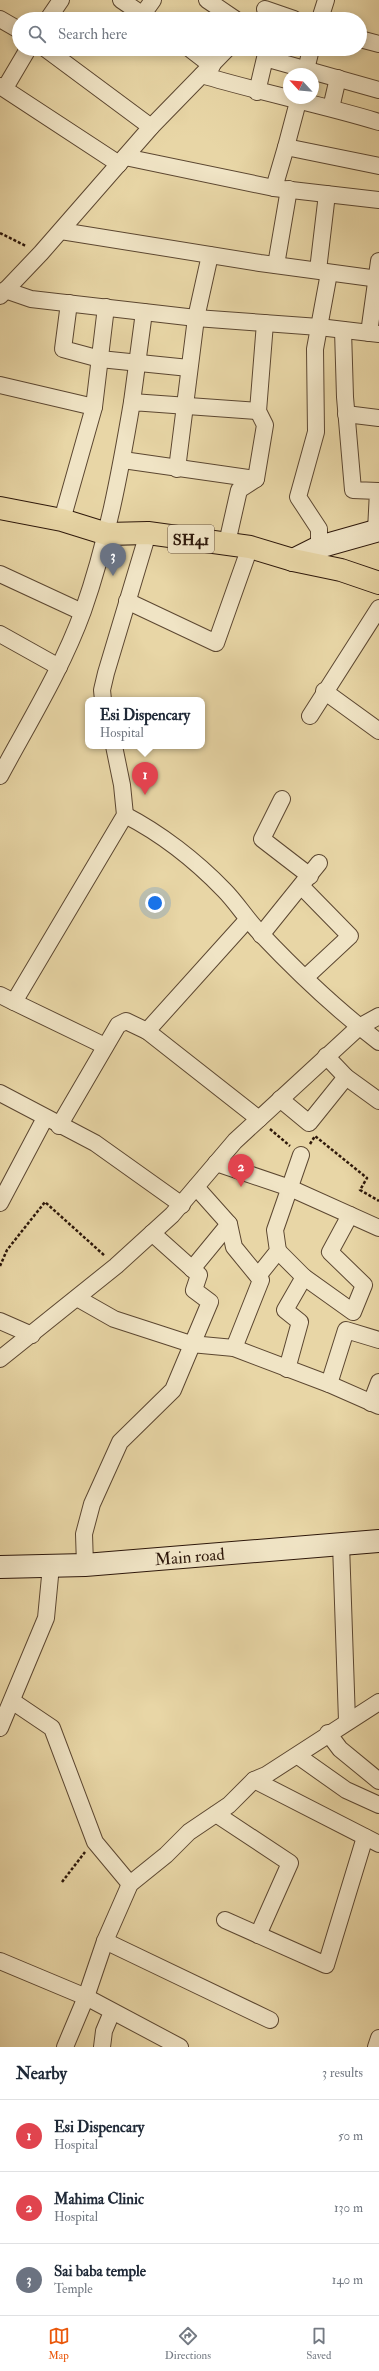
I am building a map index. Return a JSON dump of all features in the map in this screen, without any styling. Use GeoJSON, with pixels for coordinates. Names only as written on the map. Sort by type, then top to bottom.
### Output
{"type":"FeatureCollection","features":[{"type":"Feature","properties":{"kind":"main road","name":"SH41"},"geometry":{"type":"LineString","coordinates":[[0,508],[62,520],[107,534],[148,533],[250,547],[293,560],[341,570],[379,583]]}},
{"type":"Feature","properties":{"kind":"street"},"geometry":{"type":"LineString","coordinates":[[53,12],[61,0]]}},
{"type":"Feature","properties":{"kind":"street"},"geometry":{"type":"LineString","coordinates":[[121,0],[139,12]]}},
{"type":"Feature","properties":{"kind":"street"},"geometry":{"type":"LineString","coordinates":[[148,12],[153,0]]}},
{"type":"Feature","properties":{"kind":"street"},"geometry":{"type":"LineString","coordinates":[[207,0],[225,12]]}},
{"type":"Feature","properties":{"kind":"street"},"geometry":{"type":"LineString","coordinates":[[322,12],[326,0]]}},
{"type":"Feature","properties":{"kind":"street"},"geometry":{"type":"LineString","coordinates":[[0,19],[12,26]]}},
{"type":"Feature","properties":{"kind":"street"},"geometry":{"type":"LineString","coordinates":[[367,40],[379,44]]}},
{"type":"Feature","properties":{"kind":"street"},"geometry":{"type":"LineString","coordinates":[[23,56],[3,87],[122,160],[282,189],[379,200]]}},
{"type":"Feature","properties":{"kind":"street"},"geometry":{"type":"LineString","coordinates":[[55,56],[151,127]]}},
{"type":"Feature","properties":{"kind":"street"},"geometry":{"type":"LineString","coordinates":[[196,56],[207,70],[257,92],[283,96]]}},
{"type":"Feature","properties":{"kind":"street"},"geometry":{"type":"LineString","coordinates":[[3,293],[41,254],[151,127],[221,56]]}},
{"type":"Feature","properties":{"kind":"street"},"geometry":{"type":"LineString","coordinates":[[306,68],[310,56]]}},
{"type":"Feature","properties":{"kind":"street"},"geometry":{"type":"LineString","coordinates":[[257,92],[265,58],[296,68]]}},
{"type":"Feature","properties":{"kind":"street"},"geometry":{"type":"LineString","coordinates":[[319,74],[379,90]]}},
{"type":"Feature","properties":{"kind":"street"},"geometry":{"type":"LineString","coordinates":[[331,108],[338,78]]}},
{"type":"Feature","properties":{"kind":"street"},"geometry":{"type":"LineString","coordinates":[[276,265],[286,147],[298,104]]}},
{"type":"Feature","properties":{"kind":"street"},"geometry":{"type":"LineString","coordinates":[[317,104],[379,122]]}},
{"type":"Feature","properties":{"kind":"street"},"geometry":{"type":"LineString","coordinates":[[286,147],[379,166]]}},
{"type":"Feature","properties":{"kind":"street"},"geometry":{"type":"LineString","coordinates":[[319,547],[320,529],[298,497],[316,432],[314,386],[315,349],[319,327],[323,272],[326,194]]}},
{"type":"Feature","properties":{"kind":"street"},"geometry":{"type":"LineString","coordinates":[[61,231],[276,265],[378,279]]}},
{"type":"Feature","properties":{"kind":"street"},"geometry":{"type":"LineString","coordinates":[[177,469],[196,318],[210,255]]}},
{"type":"Feature","properties":{"kind":"street"},"geometry":{"type":"LineString","coordinates":[[3,293],[69,303],[196,318],[319,327],[374,334],[379,261]]}},
{"type":"Feature","properties":{"kind":"street"},"geometry":{"type":"LineString","coordinates":[[69,303],[63,349],[100,359],[137,364],[189,368]]}},
{"type":"Feature","properties":{"kind":"street"},"geometry":{"type":"LineString","coordinates":[[62,520],[94,407],[106,307]]}},
{"type":"Feature","properties":{"kind":"street"},"geometry":{"type":"LineString","coordinates":[[0,776],[59,667],[82,612],[107,534],[123,460],[144,312]]}},
{"type":"Feature","properties":{"kind":"street"},"geometry":{"type":"LineString","coordinates":[[227,543],[239,490],[256,479],[265,425],[258,411],[265,323]]}},
{"type":"Feature","properties":{"kind":"street"},"geometry":{"type":"LineString","coordinates":[[293,560],[319,547],[377,530],[378,491],[353,490],[346,414],[343,330]]}},
{"type":"Feature","properties":{"kind":"street"},"geometry":{"type":"LineString","coordinates":[[0,385],[94,407]]}},
{"type":"Feature","properties":{"kind":"street"},"geometry":{"type":"LineString","coordinates":[[132,402],[184,407],[258,411]]}},
{"type":"Feature","properties":{"kind":"street"},"geometry":{"type":"LineString","coordinates":[[346,414],[379,418]]}},
{"type":"Feature","properties":{"kind":"street"},"geometry":{"type":"LineString","coordinates":[[123,460],[177,469],[256,479]]}},
{"type":"Feature","properties":{"kind":"street"},"geometry":{"type":"LineString","coordinates":[[103,697],[102,690],[106,673],[148,533]]}},
{"type":"Feature","properties":{"kind":"street"},"geometry":{"type":"LineString","coordinates":[[127,601],[216,643],[250,547]]}},
{"type":"Feature","properties":{"kind":"street"},"geometry":{"type":"LineString","coordinates":[[0,574],[82,612]]}},
{"type":"Feature","properties":{"kind":"street"},"geometry":{"type":"LineString","coordinates":[[310,716],[324,691],[379,608]]}},
{"type":"Feature","properties":{"kind":"street"},"geometry":{"type":"LineString","coordinates":[[0,634],[59,667]]}},
{"type":"Feature","properties":{"kind":"street"},"geometry":{"type":"LineString","coordinates":[[324,691],[379,731]]}},
{"type":"Feature","properties":{"kind":"street"},"geometry":{"type":"LineString","coordinates":[[105,1046],[7,998],[125,815],[122,785],[115,749]]}},
{"type":"Feature","properties":{"kind":"street"},"geometry":{"type":"LineString","coordinates":[[282,799],[262,839],[305,881],[350,936],[306,977]]}},
{"type":"Feature","properties":{"kind":"street"},"geometry":{"type":"LineString","coordinates":[[125,815],[150,829],[183,854],[224,890],[262,935],[359,1027],[379,1042]]}},
{"type":"Feature","properties":{"kind":"street"},"geometry":{"type":"LineString","coordinates":[[262,935],[320,862]]}},
{"type":"Feature","properties":{"kind":"street"},"geometry":{"type":"LineString","coordinates":[[147,1031],[248,920]]}},
{"type":"Feature","properties":{"kind":"street"},"geometry":{"type":"LineString","coordinates":[[0,1359],[32,1335],[116,1266],[182,1205],[235,1141],[359,1027],[379,1016]]}},
{"type":"Feature","properties":{"kind":"street"},"geometry":{"type":"LineString","coordinates":[[59,1126],[105,1046],[121,1022],[126,1021],[147,1031],[259,1119]]}},
{"type":"Feature","properties":{"kind":"street"},"geometry":{"type":"LineString","coordinates":[[326,1056],[346,1077],[379,1101]]}},
{"type":"Feature","properties":{"kind":"street"},"geometry":{"type":"LineString","coordinates":[[280,1099],[309,1123],[346,1077]]}},
{"type":"Feature","properties":{"kind":"street"},"geometry":{"type":"LineString","coordinates":[[0,1093],[59,1126],[95,1143],[182,1205]]}},
{"type":"Feature","properties":{"kind":"street"},"geometry":{"type":"LineString","coordinates":[[0,1202],[44,1118]]}},
{"type":"Feature","properties":{"kind":"street"},"geometry":{"type":"LineString","coordinates":[[301,1155],[275,1230],[278,1251],[304,1276],[354,1312],[364,1285],[330,1252],[350,1215]]}},
{"type":"Feature","properties":{"kind":"street"},"geometry":{"type":"LineString","coordinates":[[216,1163],[290,1188],[379,1228]]}},
{"type":"Feature","properties":{"kind":"street"},"geometry":{"type":"LineString","coordinates":[[196,1187],[229,1224],[234,1247],[261,1280],[234,1348]]}},
{"type":"Feature","properties":{"kind":"street"},"geometry":{"type":"LineString","coordinates":[[192,1269],[229,1224]]}},
{"type":"Feature","properties":{"kind":"street"},"geometry":{"type":"LineString","coordinates":[[85,1565],[84,1534],[92,1504],[120,1442],[173,1390],[191,1344],[210,1302],[194,1290],[199,1275],[152,1233]]}},
{"type":"Feature","properties":{"kind":"street"},"geometry":{"type":"LineString","coordinates":[[258,1276],[278,1251]]}},
{"type":"Feature","properties":{"kind":"street"},"geometry":{"type":"LineString","coordinates":[[288,1369],[300,1322],[285,1310],[304,1276]]}},
{"type":"Feature","properties":{"kind":"street"},"geometry":{"type":"LineString","coordinates":[[76,1298],[114,1319],[191,1344],[234,1348],[329,1384],[375,1405],[379,1382]]}},
{"type":"Feature","properties":{"kind":"street"},"geometry":{"type":"LineString","coordinates":[[0,1321],[32,1335]]}},
{"type":"Feature","properties":{"kind":"street"},"geometry":{"type":"LineString","coordinates":[[329,1384],[346,1330],[379,1340]]}},
{"type":"Feature","properties":{"kind":"street","name":"Main road"},"geometry":{"type":"LineString","coordinates":[[0,1567],[85,1565],[379,1541]]}},
{"type":"Feature","properties":{"kind":"street"},"geometry":{"type":"LineString","coordinates":[[341,1544],[347,1721]]}},
{"type":"Feature","properties":{"kind":"street"},"geometry":{"type":"LineString","coordinates":[[0,1728],[46,1618],[51,1566]]}},
{"type":"Feature","properties":{"kind":"street"},"geometry":{"type":"LineString","coordinates":[[12,1701],[52,1728],[95,1842],[130,1884]]}},
{"type":"Feature","properties":{"kind":"street"},"geometry":{"type":"LineString","coordinates":[[65,2047],[86,1997],[105,1941],[130,1884],[166,1855],[189,1832],[229,1805],[254,1780],[266,1775],[298,1756],[328,1733],[379,1702]]}},
{"type":"Feature","properties":{"kind":"street"},"geometry":{"type":"LineString","coordinates":[[328,1733],[340,1749],[379,1781]]}},
{"type":"Feature","properties":{"kind":"street"},"geometry":{"type":"LineString","coordinates":[[298,1756],[346,1790],[379,1806]]}},
{"type":"Feature","properties":{"kind":"street"},"geometry":{"type":"LineString","coordinates":[[224,1920],[326,1965],[372,1840],[254,1780]]}},
{"type":"Feature","properties":{"kind":"street"},"geometry":{"type":"LineString","coordinates":[[216,1814],[290,1863],[258,1935]]}},
{"type":"Feature","properties":{"kind":"street"},"geometry":{"type":"LineString","coordinates":[[105,1941],[270,2020]]}},
{"type":"Feature","properties":{"kind":"street"},"geometry":{"type":"LineString","coordinates":[[0,1961],[86,1997],[180,2047]]}},
{"type":"Feature","properties":{"kind":"street"},"geometry":{"type":"LineString","coordinates":[[102,2047],[104,2031],[112,2012]]}},
{"type":"Feature","properties":{"kind":"street"},"geometry":{"type":"LineString","coordinates":[[376,2047],[379,2038]]}},
{"type":"Feature","properties":{"kind":"path"},"geometry":{"type":"LineString","coordinates":[[0,233],[41,254]]}},
{"type":"Feature","properties":{"kind":"path"},"geometry":{"type":"LineString","coordinates":[[259,1119],[301,1155],[315,1136],[367,1178],[360,1190],[379,1201]]}},
{"type":"Feature","properties":{"kind":"path"},"geometry":{"type":"LineString","coordinates":[[0,1266],[7,1250],[45,1202],[116,1266]]}},
{"type":"Feature","properties":{"kind":"path"},"geometry":{"type":"LineString","coordinates":[[62,1882],[72,1866],[95,1842]]}},
{"type":"Feature","properties":{"kind":"place","name":"Sai baba temple"},"geometry":{"type":"Point","coordinates":[113,576]}},
{"type":"Feature","properties":{"kind":"place","name":"Esi Dispencary"},"geometry":{"type":"Point","coordinates":[145,795]}},
{"type":"Feature","properties":{"kind":"place","name":"Mahima Clinic"},"geometry":{"type":"Point","coordinates":[241,1187]}}]}
